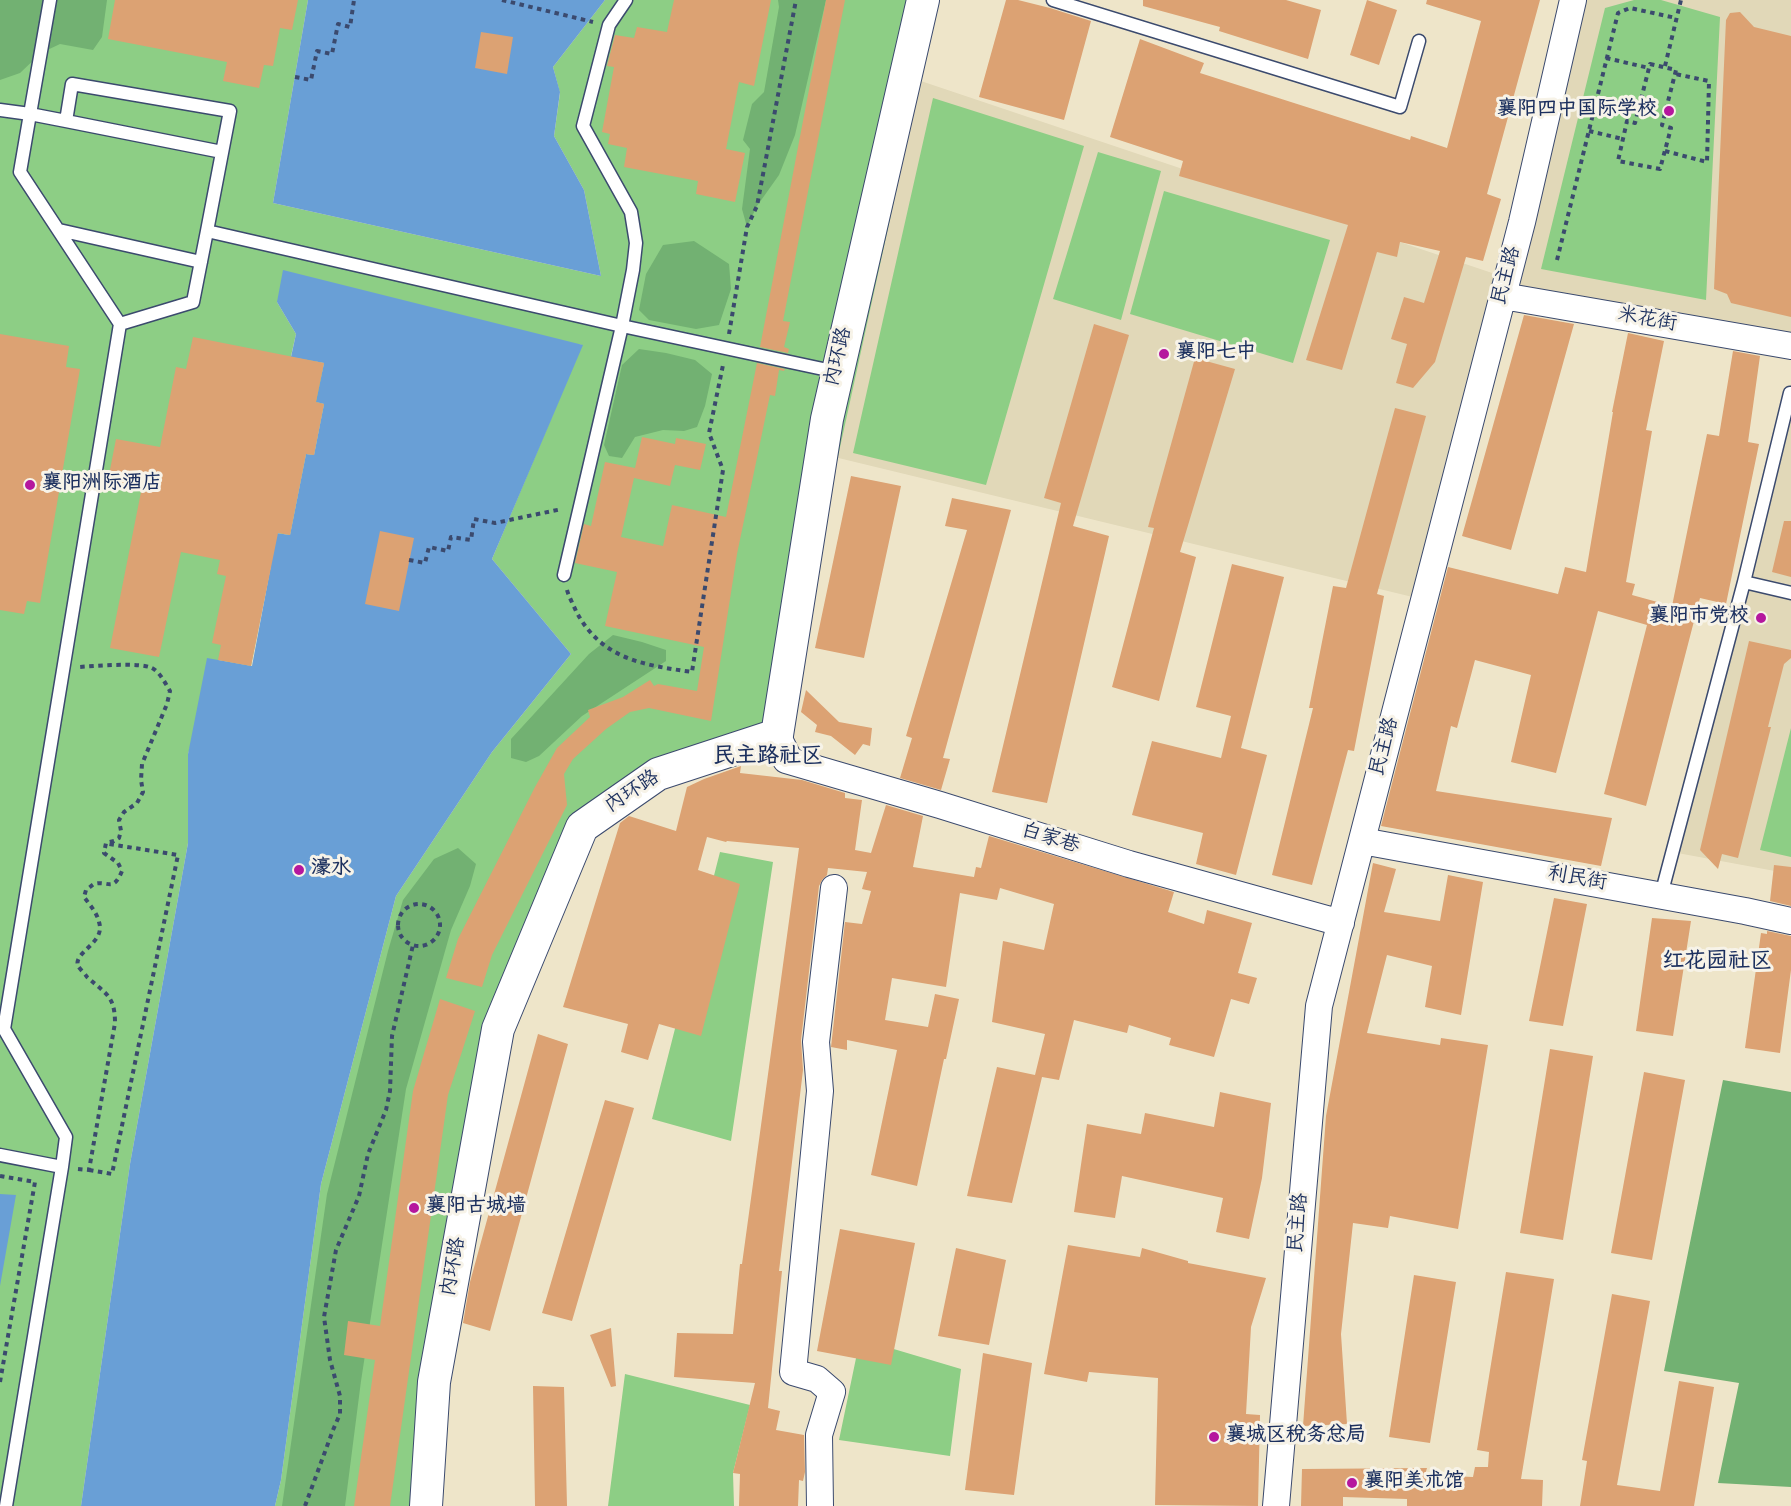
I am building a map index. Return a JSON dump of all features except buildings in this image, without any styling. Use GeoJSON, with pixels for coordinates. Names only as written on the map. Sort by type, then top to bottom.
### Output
{"type":"FeatureCollection","features":[{"type":"Feature","properties":{"kind":"street","name":"内环路"},"geometry":{"type":"LineString","coordinates":[[426,1506],[434,1382],[498,1029],[582,827],[658,774],[777,735],[827,419],[923,0]]}},
{"type":"Feature","properties":{"kind":"street","name":"民主路"},"geometry":{"type":"LineString","coordinates":[[1276,1506],[1319,1006],[1522,222],[1573,0]]}},
{"type":"Feature","properties":{"kind":"street","name":"米花街"},"geometry":{"type":"LineString","coordinates":[[1503,296],[1791,345]]}},
{"type":"Feature","properties":{"kind":"street","name":"白家巷"},"geometry":{"type":"LineString","coordinates":[[777,735],[787,754],[786,760],[1129,864],[1341,924]]}},
{"type":"Feature","properties":{"kind":"street","name":"利民街"},"geometry":{"type":"LineString","coordinates":[[1362,842],[1661,895],[1791,921]]}},
{"type":"Feature","properties":{"kind":"street"},"geometry":{"type":"LineString","coordinates":[[820,1506],[819,1435],[832,1392],[817,1379],[793,1372],[820,1091],[816,1042],[834,888]]}},
{"type":"Feature","properties":{"kind":"lane"},"geometry":{"type":"LineString","coordinates":[[6,1506],[63,1167],[66,1137],[4,1029],[120,324],[20,172],[50,0]]}},
{"type":"Feature","properties":{"kind":"lane"},"geometry":{"type":"LineString","coordinates":[[564,575],[622,326],[636,243],[631,212],[584,126],[609,26],[626,0]]}},
{"type":"Feature","properties":{"kind":"lane"},"geometry":{"type":"LineString","coordinates":[[1053,0],[1400,107],[1419,41]]}},
{"type":"Feature","properties":{"kind":"lane"},"geometry":{"type":"LineString","coordinates":[[66,121],[72,84],[230,111],[193,302],[120,324]]}},
{"type":"Feature","properties":{"kind":"lane"},"geometry":{"type":"LineString","coordinates":[[0,110],[222,152]]}},
{"type":"Feature","properties":{"kind":"lane"},"geometry":{"type":"LineString","coordinates":[[59,230],[201,262]]}},
{"type":"Feature","properties":{"kind":"lane"},"geometry":{"type":"LineString","coordinates":[[207,231],[622,326],[837,372]]}},
{"type":"Feature","properties":{"kind":"lane"},"geometry":{"type":"LineString","coordinates":[[1661,895],[1744,582],[1790,393]]}},
{"type":"Feature","properties":{"kind":"lane"},"geometry":{"type":"LineString","coordinates":[[1744,582],[1791,593]]}},
{"type":"Feature","properties":{"kind":"lane"},"geometry":{"type":"LineString","coordinates":[[0,1155],[63,1167]]}},
{"type":"Feature","properties":{"kind":"path"},"geometry":{"type":"LineString","coordinates":[[295,77],[311,80],[317,51],[332,54],[338,24],[350,27],[354,0]]}},
{"type":"Feature","properties":{"kind":"path"},"geometry":{"type":"LineString","coordinates":[[502,0],[520,2],[609,26]]}},
{"type":"Feature","properties":{"kind":"path"},"geometry":{"type":"LineString","coordinates":[[564,575],[567,593],[581,621],[593,638],[613,652],[655,667],[692,672],[723,470],[709,433],[747,227],[758,206],[796,0]]}},
{"type":"Feature","properties":{"kind":"path"},"geometry":{"type":"LineString","coordinates":[[1665,66],[1681,0]]}},
{"type":"Feature","properties":{"kind":"path"},"geometry":{"type":"LineString","coordinates":[[1557,260],[1617,13],[1630,8],[1676,18]]}},
{"type":"Feature","properties":{"kind":"path"},"geometry":{"type":"LineString","coordinates":[[1606,58],[1648,68]]}},
{"type":"Feature","properties":{"kind":"path"},"geometry":{"type":"LineString","coordinates":[[1650,64],[1665,66],[1676,70],[1662,125],[1671,128],[1660,169],[1618,161],[1627,121],[1635,123],[1648,68],[1650,64]]}},
{"type":"Feature","properties":{"kind":"path"},"geometry":{"type":"LineString","coordinates":[[1665,151],[1707,162],[1709,81],[1675,74]]}},
{"type":"Feature","properties":{"kind":"path"},"geometry":{"type":"LineString","coordinates":[[1589,131],[1623,139]]}},
{"type":"Feature","properties":{"kind":"path"},"geometry":{"type":"LineString","coordinates":[[409,560],[425,563],[429,547],[448,551],[451,537],[471,540],[474,519],[495,523],[580,505]]}},
{"type":"Feature","properties":{"kind":"path"},"geometry":{"type":"LineString","coordinates":[[63,667],[136,666],[152,668],[170,691],[167,704],[142,764],[142,792],[137,803],[124,812],[119,820],[121,831],[119,838],[106,843]]}},
{"type":"Feature","properties":{"kind":"path"},"geometry":{"type":"LineString","coordinates":[[89,1170],[115,1023],[115,1009],[108,995],[78,966],[78,959],[99,936],[100,923],[84,897],[86,890],[94,884],[111,885],[118,880],[122,871],[118,863],[104,853],[106,843]]}},
{"type":"Feature","properties":{"kind":"path"},"geometry":{"type":"LineString","coordinates":[[63,1167],[112,1174],[178,855],[106,843]]}},
{"type":"Feature","properties":{"kind":"path"},"geometry":{"type":"LineString","coordinates":[[411,904],[424,904],[437,912],[440,919],[438,934],[428,944],[413,945],[402,938],[397,926],[398,919],[405,908],[411,904]]}},
{"type":"Feature","properties":{"kind":"path"},"geometry":{"type":"LineString","coordinates":[[305,1506],[340,1414],[340,1396],[330,1360],[324,1317],[336,1250],[359,1196],[368,1154],[386,1110],[390,1091],[392,1036],[413,945]]}},
{"type":"Feature","properties":{"kind":"path"},"geometry":{"type":"LineString","coordinates":[[0,1176],[35,1182],[0,1382]]}},
{"type":"Feature","properties":{"kind":"shaded area","name":"襄阳七中"},"geometry":{"type":"Polygon","coordinates":[[[1573,0],[1791,0],[1791,346],[1503,296],[1425,600],[822,454],[906,76],[1507,278],[1573,0]]]}},
{"type":"Feature","properties":{"kind":"shaded area","name":"襄阳市党校"},"geometry":{"type":"Polygon","coordinates":[[[1791,384],[1791,874],[1672,852],[1791,384]]]}},
{"type":"Feature","properties":{"kind":"green space"},"geometry":{"type":"Polygon","coordinates":[[[0,0],[308,0],[273,203],[601,276],[584,190],[554,136],[560,93],[553,67],[605,0],[938,0],[777,735],[582,827],[498,1029],[426,1506],[275,1506],[281,1480],[321,1184],[396,896],[492,752],[571,654],[492,559],[582,345],[277,302],[296,334],[291,356],[324,363],[317,402],[324,404],[314,455],[306,454],[290,535],[269,532],[271,564],[251,666],[218,660],[188,754],[188,843],[130,1164],[81,1506],[0,1506],[0,0]]]}},
{"type":"Feature","properties":{"kind":"green space"},"geometry":{"type":"Polygon","coordinates":[[[0,0],[107,0],[102,37],[93,50],[60,44],[41,53],[20,73],[0,80],[0,0]]]}},
{"type":"Feature","properties":{"kind":"green space"},"geometry":{"type":"Polygon","coordinates":[[[778,0],[826,0],[795,135],[779,175],[757,206],[747,227],[742,209],[750,149],[743,140],[752,104],[764,92],[779,7],[778,0]]]}},
{"type":"Feature","properties":{"kind":"green space"},"geometry":{"type":"Polygon","coordinates":[[[1634,0],[1661,0],[1720,17],[1706,300],[1541,269],[1605,8],[1634,0]]]}},
{"type":"Feature","properties":{"kind":"green space"},"geometry":{"type":"Polygon","coordinates":[[[933,98],[1084,146],[986,485],[853,453],[933,98]]]}},
{"type":"Feature","properties":{"kind":"green space"},"geometry":{"type":"Polygon","coordinates":[[[1098,152],[1161,171],[1121,320],[1053,299],[1098,152]]]}},
{"type":"Feature","properties":{"kind":"green space"},"geometry":{"type":"Polygon","coordinates":[[[1164,191],[1330,240],[1293,363],[1130,314],[1164,191]]]}},
{"type":"Feature","properties":{"kind":"green space"},"geometry":{"type":"Polygon","coordinates":[[[694,241],[729,264],[731,289],[719,325],[696,329],[649,320],[639,310],[646,274],[663,245],[694,241]]]}},
{"type":"Feature","properties":{"kind":"green space"},"geometry":{"type":"Polygon","coordinates":[[[639,349],[695,360],[712,374],[705,406],[697,427],[684,431],[663,430],[635,437],[622,458],[609,456],[604,445],[622,365],[639,349]]]}},
{"type":"Feature","properties":{"kind":"green space"},"geometry":{"type":"Polygon","coordinates":[[[613,635],[666,650],[666,661],[582,716],[539,756],[526,762],[511,758],[511,739],[589,654],[613,635]]]}},
{"type":"Feature","properties":{"kind":"green space"},"geometry":{"type":"Polygon","coordinates":[[[1791,728],[1791,857],[1760,850],[1791,728]]]}},
{"type":"Feature","properties":{"kind":"green space"},"geometry":{"type":"Polygon","coordinates":[[[458,848],[476,864],[470,886],[451,930],[406,1089],[361,1381],[345,1506],[282,1506],[327,1194],[388,951],[403,900],[434,859],[458,848]]]}},
{"type":"Feature","properties":{"kind":"green space"},"geometry":{"type":"Polygon","coordinates":[[[720,852],[773,862],[731,1141],[652,1119],[720,852]]]}},
{"type":"Feature","properties":{"kind":"green space"},"geometry":{"type":"Polygon","coordinates":[[[1723,1080],[1791,1092],[1791,1487],[1718,1483],[1739,1383],[1664,1371],[1723,1080]]]}},
{"type":"Feature","properties":{"kind":"green space"},"geometry":{"type":"Polygon","coordinates":[[[860,1339],[961,1369],[950,1456],[839,1440],[860,1339]]]}},
{"type":"Feature","properties":{"kind":"green space"},"geometry":{"type":"Polygon","coordinates":[[[625,1374],[750,1405],[733,1473],[734,1506],[608,1506],[625,1374]]]}},
{"type":"Feature","properties":{"kind":"water"},"geometry":{"type":"Polygon","coordinates":[[[308,0],[605,0],[553,67],[560,92],[554,136],[584,190],[601,276],[273,203],[308,0]]]}},
{"type":"Feature","properties":{"kind":"water","name":"濠水"},"geometry":{"type":"Polygon","coordinates":[[[283,270],[583,345],[492,559],[571,654],[492,752],[396,896],[321,1184],[281,1480],[275,1506],[81,1506],[130,1164],[188,843],[188,754],[207,658],[252,666],[271,565],[269,532],[290,535],[306,454],[314,455],[324,404],[316,402],[324,363],[291,357],[296,334],[277,302],[283,270]]]}},
{"type":"Feature","properties":{"kind":"water"},"geometry":{"type":"Polygon","coordinates":[[[0,1194],[16,1195],[0,1286],[0,1194]]]}},
{"type":"Feature","properties":{"kind":"place","name":"襄阳四中国际学校"},"geometry":{"type":"Point","coordinates":[1669,111]}},
{"type":"Feature","properties":{"kind":"place","name":"襄阳七中"},"geometry":{"type":"Point","coordinates":[1164,354]}},
{"type":"Feature","properties":{"kind":"place","name":"襄阳洲际酒店"},"geometry":{"type":"Point","coordinates":[30,485]}},
{"type":"Feature","properties":{"kind":"place","name":"襄阳市党校"},"geometry":{"type":"Point","coordinates":[1761,618]}},
{"type":"Feature","properties":{"kind":"place","name":"濠水"},"geometry":{"type":"Point","coordinates":[299,870]}},
{"type":"Feature","properties":{"kind":"place","name":"襄阳古城墙"},"geometry":{"type":"Point","coordinates":[414,1208]}},
{"type":"Feature","properties":{"kind":"place","name":"襄城区税务总局"},"geometry":{"type":"Point","coordinates":[1214,1437]}},
{"type":"Feature","properties":{"kind":"place","name":"襄阳美术馆"},"geometry":{"type":"Point","coordinates":[1352,1483]}},
{"type":"Feature","properties":{"kind":"district","name":"民主路社区"},"geometry":{"type":"Point","coordinates":[768,758]}},
{"type":"Feature","properties":{"kind":"district","name":"红花园社区"},"geometry":{"type":"Point","coordinates":[1717,963]}}]}
